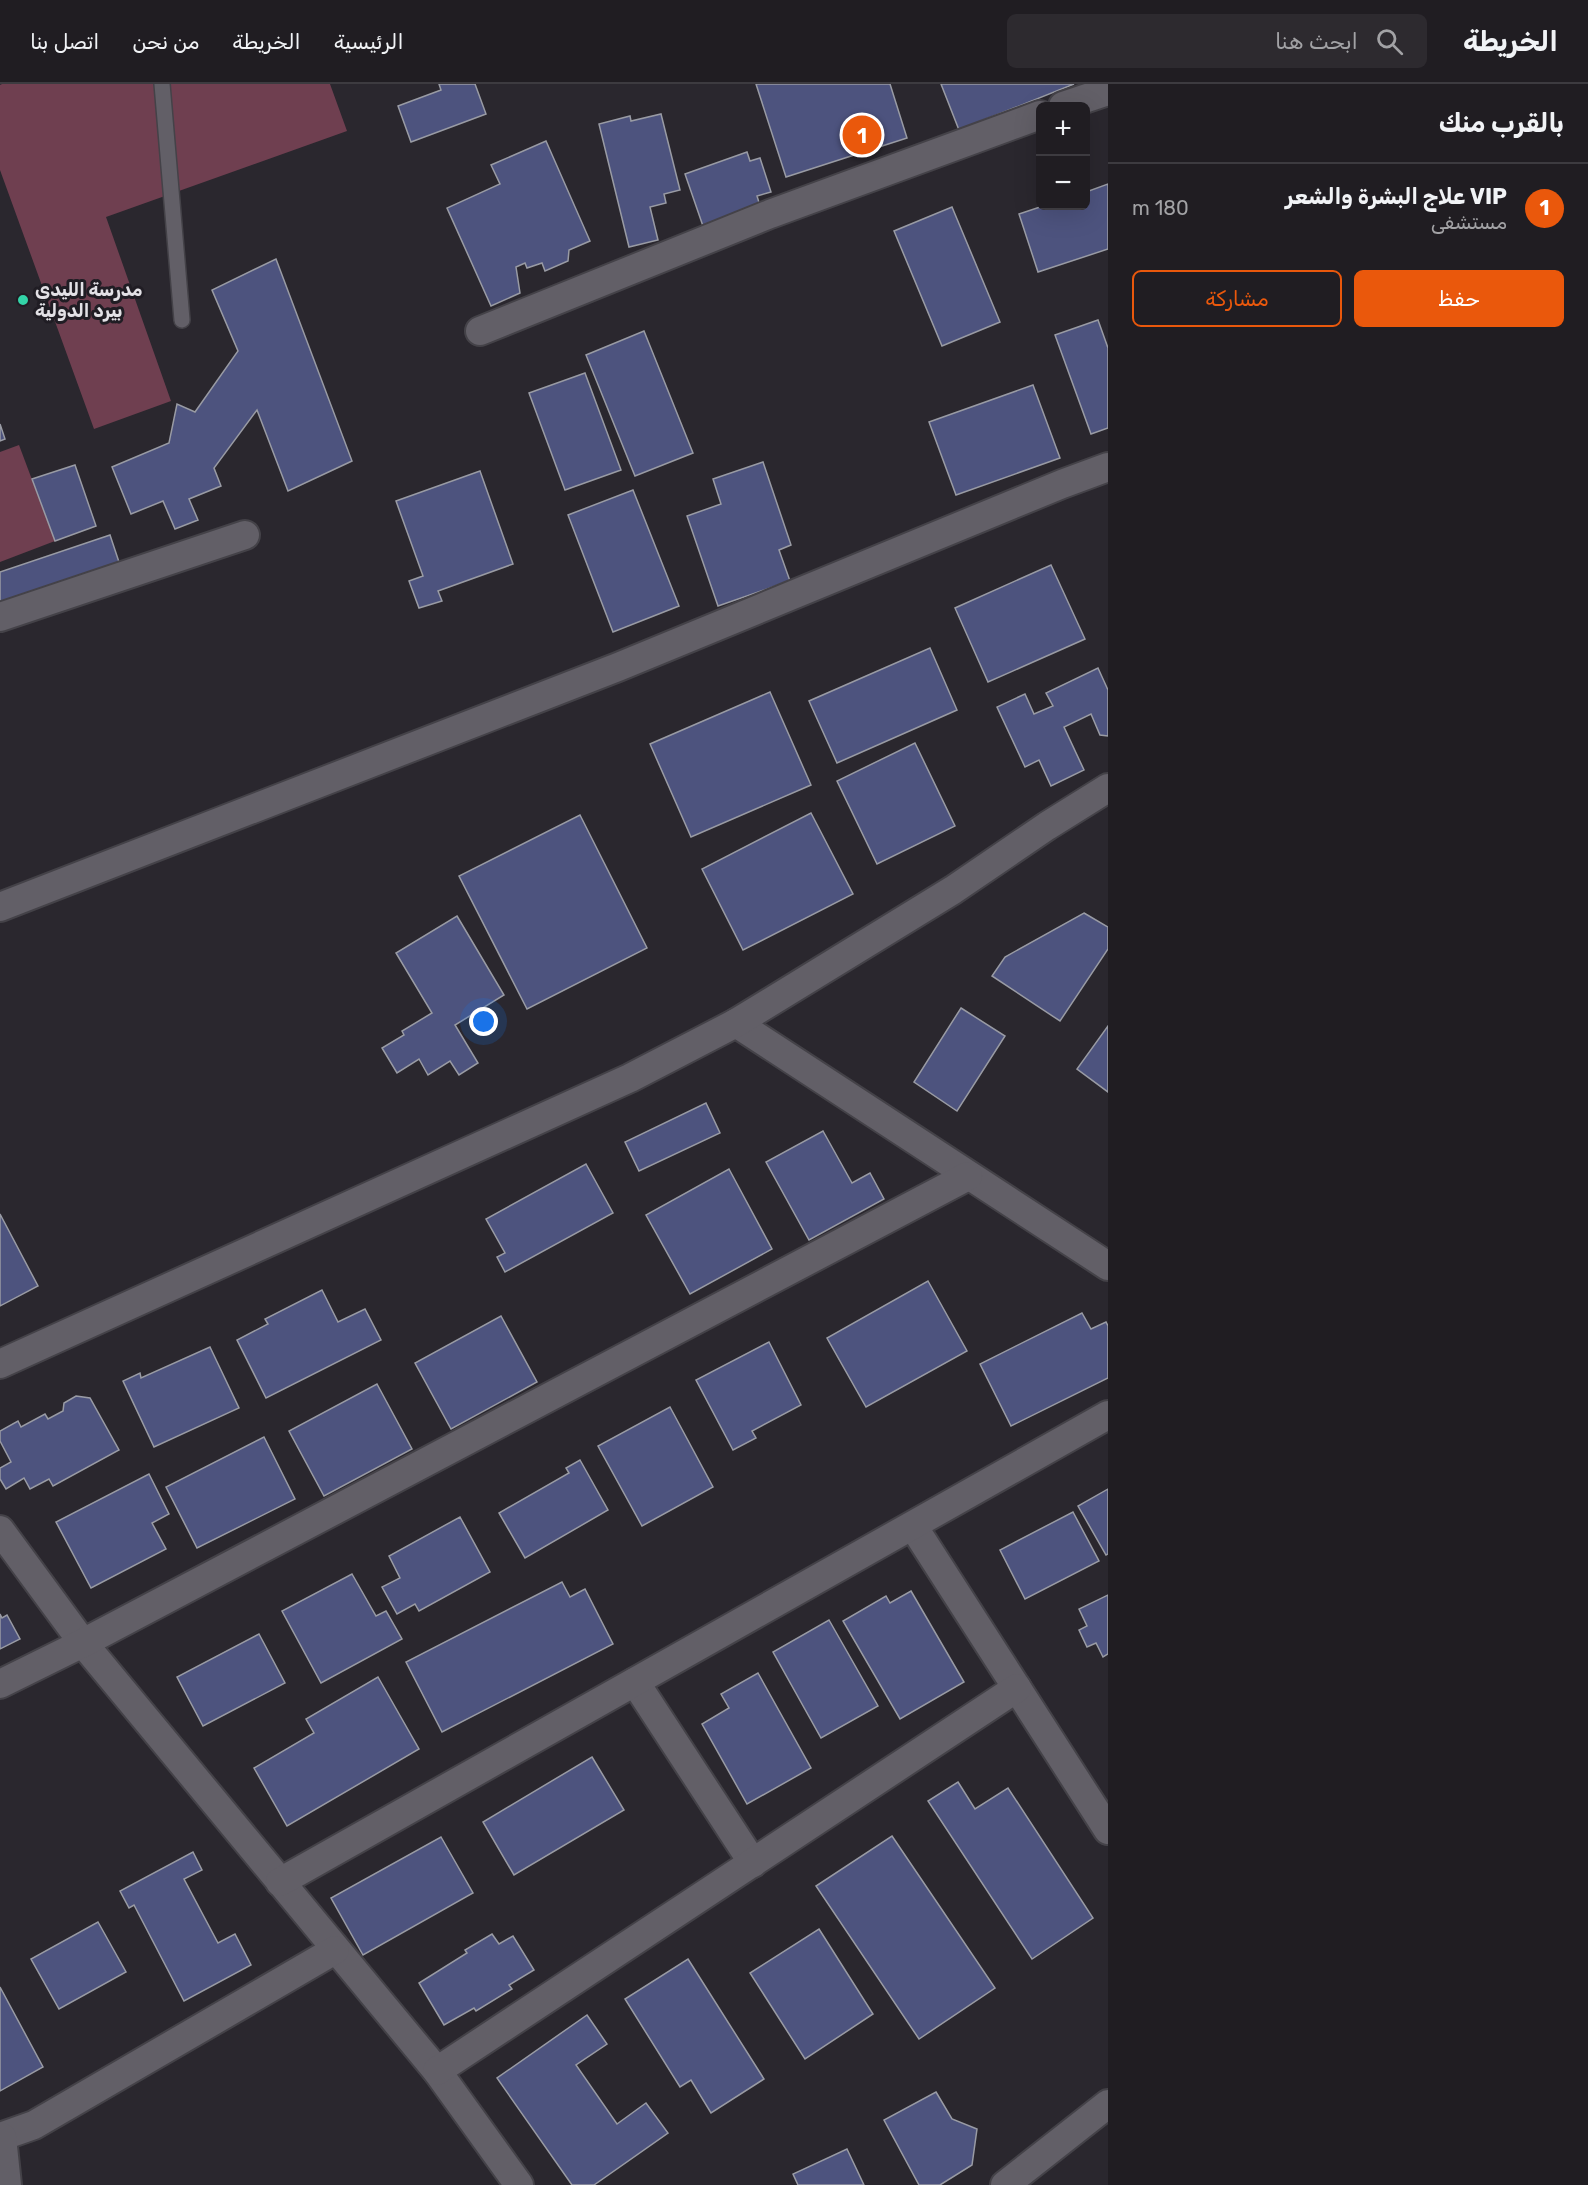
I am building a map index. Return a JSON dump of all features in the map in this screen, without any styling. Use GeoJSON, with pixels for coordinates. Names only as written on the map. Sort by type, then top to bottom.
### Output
{"type":"FeatureCollection","features":[{"type":"Feature","properties":{"kind":"street"},"geometry":{"type":"LineString","coordinates":[[1076,102],[1108,91]]}},
{"type":"Feature","properties":{"kind":"street"},"geometry":{"type":"LineString","coordinates":[[480,331],[770,214],[1036,117]]}},
{"type":"Feature","properties":{"kind":"street"},"geometry":{"type":"LineString","coordinates":[[0,907],[618,667],[1108,467]]}},
{"type":"Feature","properties":{"kind":"street"},"geometry":{"type":"LineString","coordinates":[[0,617],[244,535]]}},
{"type":"Feature","properties":{"kind":"street"},"geometry":{"type":"LineString","coordinates":[[0,1364],[630,1078],[736,1023],[953,890],[1108,788]]}},
{"type":"Feature","properties":{"kind":"street"},"geometry":{"type":"LineString","coordinates":[[736,1023],[1108,1266]]}},
{"type":"Feature","properties":{"kind":"street"},"geometry":{"type":"LineString","coordinates":[[0,1684],[83,1643],[968,1176]]}},
{"type":"Feature","properties":{"kind":"street"},"geometry":{"type":"LineString","coordinates":[[280,1882],[1108,1415]]}},
{"type":"Feature","properties":{"kind":"street"},"geometry":{"type":"LineString","coordinates":[[913,1526],[1108,1830]]}},
{"type":"Feature","properties":{"kind":"street"},"geometry":{"type":"LineString","coordinates":[[0,1530],[83,1643],[437,2071],[519,2185]]}},
{"type":"Feature","properties":{"kind":"street"},"geometry":{"type":"LineString","coordinates":[[635,1682],[753,1863]]}},
{"type":"Feature","properties":{"kind":"street"},"geometry":{"type":"LineString","coordinates":[[437,2071],[1017,1688]]}},
{"type":"Feature","properties":{"kind":"street"},"geometry":{"type":"LineString","coordinates":[[7,2185],[1,2137],[34,2125],[335,1950]]}},
{"type":"Feature","properties":{"kind":"street"},"geometry":{"type":"LineString","coordinates":[[1005,2185],[1108,2104]]}},
{"type":"Feature","properties":{"kind":"lane"},"geometry":{"type":"LineString","coordinates":[[162,84],[182,320]]}},
{"type":"Feature","properties":{"kind":"shaded area"},"geometry":{"type":"Polygon","coordinates":[[[330,84],[347,131],[106,217],[171,401],[94,429],[0,170],[0,85],[330,84]]]}},
{"type":"Feature","properties":{"kind":"shaded area"},"geometry":{"type":"Polygon","coordinates":[[[19,445],[55,541],[0,562],[0,452],[19,445]]]}},
{"type":"Feature","properties":{"kind":"building"},"geometry":{"type":"Polygon","coordinates":[[[439,84],[475,84],[486,114],[411,142],[398,106],[441,90],[439,84]]]}},
{"type":"Feature","properties":{"kind":"building"},"geometry":{"type":"Polygon","coordinates":[[[756,84],[890,84],[907,138],[786,177],[756,84]]]}},
{"type":"Feature","properties":{"kind":"building"},"geometry":{"type":"Polygon","coordinates":[[[941,84],[1074,84],[959,130],[941,84]]]}},
{"type":"Feature","properties":{"kind":"building"},"geometry":{"type":"Polygon","coordinates":[[[661,114],[680,190],[664,194],[666,203],[650,207],[658,240],[629,247],[599,124],[630,116],[631,121],[661,114]]]}},
{"type":"Feature","properties":{"kind":"building"},"geometry":{"type":"Polygon","coordinates":[[[546,141],[590,241],[569,250],[568,261],[545,271],[542,263],[527,268],[525,263],[516,267],[520,293],[491,306],[447,208],[500,184],[491,165],[546,141]]]}},
{"type":"Feature","properties":{"kind":"building"},"geometry":{"type":"Polygon","coordinates":[[[747,152],[750,161],[760,158],[771,192],[757,196],[761,209],[704,229],[685,174],[747,152]]]}},
{"type":"Feature","properties":{"kind":"building"},"geometry":{"type":"Polygon","coordinates":[[[1108,184],[1108,249],[1038,272],[1019,214],[1036,208],[1090,210],[1090,191],[1108,184]]]}},
{"type":"Feature","properties":{"kind":"building"},"geometry":{"type":"Polygon","coordinates":[[[952,207],[1000,322],[942,346],[894,231],[952,207]]]}},
{"type":"Feature","properties":{"kind":"building"},"geometry":{"type":"Polygon","coordinates":[[[276,259],[352,461],[288,491],[257,410],[214,468],[221,486],[189,499],[198,520],[175,529],[163,501],[131,514],[112,467],[169,443],[177,404],[195,412],[238,351],[212,290],[276,259]]]}},
{"type":"Feature","properties":{"kind":"building"},"geometry":{"type":"Polygon","coordinates":[[[1098,320],[1108,348],[1108,428],[1091,434],[1055,335],[1098,320]]]}},
{"type":"Feature","properties":{"kind":"building"},"geometry":{"type":"Polygon","coordinates":[[[644,331],[693,453],[635,476],[586,355],[644,331]]]}},
{"type":"Feature","properties":{"kind":"building"},"geometry":{"type":"Polygon","coordinates":[[[585,373],[621,470],[565,490],[529,393],[585,373]]]}},
{"type":"Feature","properties":{"kind":"building"},"geometry":{"type":"Polygon","coordinates":[[[1033,385],[1060,458],[956,495],[929,422],[1033,385]]]}},
{"type":"Feature","properties":{"kind":"building"},"geometry":{"type":"Polygon","coordinates":[[[0,424],[5,439],[0,441],[0,424]]]}},
{"type":"Feature","properties":{"kind":"building"},"geometry":{"type":"Polygon","coordinates":[[[763,462],[791,545],[779,550],[790,581],[718,606],[687,516],[721,504],[713,479],[763,462]]]}},
{"type":"Feature","properties":{"kind":"building"},"geometry":{"type":"Polygon","coordinates":[[[75,465],[96,526],[55,541],[32,479],[75,465]]]}},
{"type":"Feature","properties":{"kind":"building"},"geometry":{"type":"Polygon","coordinates":[[[480,471],[513,564],[438,591],[442,601],[419,608],[409,581],[423,576],[396,501],[480,471]]]}},
{"type":"Feature","properties":{"kind":"building"},"geometry":{"type":"Polygon","coordinates":[[[633,490],[679,606],[613,632],[568,515],[633,490]]]}},
{"type":"Feature","properties":{"kind":"building"},"geometry":{"type":"Polygon","coordinates":[[[110,535],[123,574],[0,617],[0,572],[110,535]]]}},
{"type":"Feature","properties":{"kind":"building"},"geometry":{"type":"Polygon","coordinates":[[[1051,565],[1085,639],[988,682],[955,608],[1051,565]]]}},
{"type":"Feature","properties":{"kind":"building"},"geometry":{"type":"Polygon","coordinates":[[[930,648],[957,710],[837,763],[809,701],[930,648]]]}},
{"type":"Feature","properties":{"kind":"building"},"geometry":{"type":"Polygon","coordinates":[[[1098,668],[1108,690],[1108,736],[1100,735],[1091,714],[1064,727],[1084,770],[1051,786],[1039,760],[1025,767],[997,707],[1025,694],[1034,714],[1053,706],[1046,693],[1098,668]]]}},
{"type":"Feature","properties":{"kind":"building"},"geometry":{"type":"Polygon","coordinates":[[[770,692],[811,785],[691,837],[650,744],[770,692]]]}},
{"type":"Feature","properties":{"kind":"building"},"geometry":{"type":"Polygon","coordinates":[[[915,743],[955,826],[877,864],[837,781],[915,743]]]}},
{"type":"Feature","properties":{"kind":"building"},"geometry":{"type":"Polygon","coordinates":[[[811,813],[853,894],[743,950],[702,869],[811,813]]]}},
{"type":"Feature","properties":{"kind":"building"},"geometry":{"type":"Polygon","coordinates":[[[580,815],[647,948],[527,1009],[459,876],[580,815]]]}},
{"type":"Feature","properties":{"kind":"building"},"geometry":{"type":"Polygon","coordinates":[[[1084,913],[1108,927],[1108,949],[1060,1021],[992,976],[1005,957],[1084,913]]]}},
{"type":"Feature","properties":{"kind":"building"},"geometry":{"type":"Polygon","coordinates":[[[457,916],[504,995],[455,1025],[478,1063],[459,1075],[450,1061],[428,1075],[419,1059],[397,1073],[382,1048],[404,1035],[402,1031],[432,1013],[396,953],[457,916]]]}},
{"type":"Feature","properties":{"kind":"building"},"geometry":{"type":"Polygon","coordinates":[[[961,1008],[1005,1036],[957,1111],[914,1082],[961,1008]]]}},
{"type":"Feature","properties":{"kind":"building"},"geometry":{"type":"Polygon","coordinates":[[[1108,1026],[1108,1092],[1077,1069],[1108,1026]]]}},
{"type":"Feature","properties":{"kind":"building"},"geometry":{"type":"Polygon","coordinates":[[[706,1103],[720,1133],[639,1171],[625,1142],[706,1103]]]}},
{"type":"Feature","properties":{"kind":"building"},"geometry":{"type":"Polygon","coordinates":[[[823,1131],[852,1183],[870,1173],[884,1199],[809,1240],[766,1162],[823,1131]]]}},
{"type":"Feature","properties":{"kind":"building"},"geometry":{"type":"Polygon","coordinates":[[[586,1164],[613,1213],[505,1272],[497,1257],[505,1253],[486,1219],[586,1164]]]}},
{"type":"Feature","properties":{"kind":"building"},"geometry":{"type":"Polygon","coordinates":[[[729,1169],[772,1249],[690,1294],[646,1215],[729,1169]]]}},
{"type":"Feature","properties":{"kind":"building"},"geometry":{"type":"Polygon","coordinates":[[[0,1214],[38,1286],[0,1306],[0,1214]]]}},
{"type":"Feature","properties":{"kind":"building"},"geometry":{"type":"Polygon","coordinates":[[[928,1281],[967,1351],[866,1407],[827,1338],[928,1281]]]}},
{"type":"Feature","properties":{"kind":"building"},"geometry":{"type":"Polygon","coordinates":[[[322,1290],[338,1322],[365,1309],[381,1340],[266,1398],[237,1340],[268,1324],[265,1319],[322,1290]]]}},
{"type":"Feature","properties":{"kind":"building"},"geometry":{"type":"Polygon","coordinates":[[[1082,1313],[1091,1329],[1106,1322],[1108,1326],[1108,1378],[1011,1426],[980,1364],[1082,1313]]]}},
{"type":"Feature","properties":{"kind":"building"},"geometry":{"type":"Polygon","coordinates":[[[501,1316],[537,1382],[451,1429],[415,1363],[501,1316]]]}},
{"type":"Feature","properties":{"kind":"building"},"geometry":{"type":"Polygon","coordinates":[[[769,1342],[801,1405],[752,1431],[756,1438],[733,1450],[696,1380],[769,1342]]]}},
{"type":"Feature","properties":{"kind":"building"},"geometry":{"type":"Polygon","coordinates":[[[210,1347],[239,1408],[154,1447],[123,1381],[140,1373],[141,1378],[210,1347]]]}},
{"type":"Feature","properties":{"kind":"building"},"geometry":{"type":"Polygon","coordinates":[[[377,1384],[412,1449],[324,1496],[289,1431],[377,1384]]]}},
{"type":"Feature","properties":{"kind":"building"},"geometry":{"type":"Polygon","coordinates":[[[76,1396],[90,1398],[119,1450],[53,1486],[49,1479],[30,1489],[24,1478],[6,1489],[0,1479],[0,1468],[11,1462],[0,1441],[0,1431],[18,1421],[21,1427],[45,1414],[48,1419],[63,1411],[64,1403],[76,1396]]]}},
{"type":"Feature","properties":{"kind":"building"},"geometry":{"type":"Polygon","coordinates":[[[670,1407],[713,1487],[642,1526],[598,1446],[670,1407]]]}},
{"type":"Feature","properties":{"kind":"building"},"geometry":{"type":"Polygon","coordinates":[[[264,1437],[295,1499],[197,1548],[166,1487],[264,1437]]]}},
{"type":"Feature","properties":{"kind":"building"},"geometry":{"type":"Polygon","coordinates":[[[580,1460],[608,1510],[525,1558],[499,1513],[569,1473],[566,1468],[580,1460]]]}},
{"type":"Feature","properties":{"kind":"building"},"geometry":{"type":"Polygon","coordinates":[[[149,1474],[169,1514],[152,1523],[166,1549],[91,1588],[56,1522],[149,1474]]]}},
{"type":"Feature","properties":{"kind":"building"},"geometry":{"type":"Polygon","coordinates":[[[1108,1489],[1108,1554],[1106,1555],[1078,1506],[1108,1489]]]}},
{"type":"Feature","properties":{"kind":"building"},"geometry":{"type":"Polygon","coordinates":[[[1073,1512],[1099,1561],[1025,1599],[1000,1550],[1073,1512]]]}},
{"type":"Feature","properties":{"kind":"building"},"geometry":{"type":"Polygon","coordinates":[[[460,1517],[490,1572],[419,1611],[415,1604],[397,1614],[382,1587],[400,1578],[389,1556],[460,1517]]]}},
{"type":"Feature","properties":{"kind":"building"},"geometry":{"type":"Polygon","coordinates":[[[352,1574],[376,1616],[386,1611],[402,1639],[321,1683],[282,1611],[352,1574]]]}},
{"type":"Feature","properties":{"kind":"building"},"geometry":{"type":"Polygon","coordinates":[[[562,1582],[570,1597],[585,1589],[613,1644],[442,1732],[406,1662],[562,1582]]]}},
{"type":"Feature","properties":{"kind":"building"},"geometry":{"type":"Polygon","coordinates":[[[911,1591],[964,1682],[900,1719],[843,1621],[886,1596],[890,1603],[911,1591]]]}},
{"type":"Feature","properties":{"kind":"building"},"geometry":{"type":"Polygon","coordinates":[[[1108,1595],[1108,1654],[1103,1657],[1096,1643],[1087,1647],[1079,1630],[1087,1626],[1079,1609],[1108,1595]]]}},
{"type":"Feature","properties":{"kind":"building"},"geometry":{"type":"Polygon","coordinates":[[[0,1614],[2,1618],[7,1615],[20,1639],[0,1649],[0,1614]]]}},
{"type":"Feature","properties":{"kind":"building"},"geometry":{"type":"Polygon","coordinates":[[[829,1620],[878,1706],[821,1738],[773,1652],[829,1620]]]}},
{"type":"Feature","properties":{"kind":"building"},"geometry":{"type":"Polygon","coordinates":[[[259,1634],[285,1683],[203,1726],[177,1677],[259,1634]]]}},
{"type":"Feature","properties":{"kind":"building"},"geometry":{"type":"Polygon","coordinates":[[[758,1673],[811,1768],[747,1804],[702,1724],[729,1708],[721,1694],[758,1673]]]}},
{"type":"Feature","properties":{"kind":"building"},"geometry":{"type":"Polygon","coordinates":[[[378,1677],[419,1749],[287,1826],[254,1768],[314,1733],[306,1719],[378,1677]]]}},
{"type":"Feature","properties":{"kind":"building"},"geometry":{"type":"Polygon","coordinates":[[[592,1757],[624,1810],[514,1875],[483,1822],[592,1757]]]}},
{"type":"Feature","properties":{"kind":"building"},"geometry":{"type":"Polygon","coordinates":[[[958,1782],[975,1809],[1008,1788],[1093,1918],[1032,1959],[928,1801],[958,1782]]]}},
{"type":"Feature","properties":{"kind":"building"},"geometry":{"type":"Polygon","coordinates":[[[892,1836],[995,1988],[919,2039],[816,1886],[892,1836]]]}},
{"type":"Feature","properties":{"kind":"building"},"geometry":{"type":"Polygon","coordinates":[[[441,1837],[473,1893],[363,1955],[331,1898],[441,1837]]]}},
{"type":"Feature","properties":{"kind":"building"},"geometry":{"type":"Polygon","coordinates":[[[193,1852],[202,1870],[184,1879],[218,1943],[235,1934],[251,1965],[184,2001],[134,1905],[129,1908],[120,1891],[193,1852]]]}},
{"type":"Feature","properties":{"kind":"building"},"geometry":{"type":"Polygon","coordinates":[[[98,1922],[126,1972],[59,2009],[31,1959],[98,1922]]]}},
{"type":"Feature","properties":{"kind":"building"},"geometry":{"type":"Polygon","coordinates":[[[819,1929],[873,2014],[805,2059],[750,1973],[819,1929]]]}},
{"type":"Feature","properties":{"kind":"building"},"geometry":{"type":"Polygon","coordinates":[[[492,1934],[499,1944],[513,1936],[534,1970],[509,1985],[512,1989],[476,2011],[474,2008],[444,2025],[419,1983],[467,1953],[465,1950],[492,1934]]]}},
{"type":"Feature","properties":{"kind":"building"},"geometry":{"type":"Polygon","coordinates":[[[688,1959],[764,2079],[711,2113],[691,2080],[680,2087],[625,1999],[688,1959]]]}},
{"type":"Feature","properties":{"kind":"building"},"geometry":{"type":"Polygon","coordinates":[[[0,1987],[43,2067],[0,2091],[0,1987]]]}},
{"type":"Feature","properties":{"kind":"building"},"geometry":{"type":"Polygon","coordinates":[[[587,2015],[607,2044],[576,2065],[617,2124],[646,2103],[668,2133],[594,2185],[572,2185],[497,2078],[587,2015]]]}},
{"type":"Feature","properties":{"kind":"building"},"geometry":{"type":"Polygon","coordinates":[[[936,2092],[952,2119],[977,2129],[972,2165],[940,2185],[919,2185],[884,2120],[936,2092]]]}},
{"type":"Feature","properties":{"kind":"building"},"geometry":{"type":"Polygon","coordinates":[[[847,2149],[864,2185],[798,2185],[793,2174],[847,2149]]]}},
{"type":"Feature","properties":{"kind":"place","name":"VIP علاج البشرة والشعر"},"geometry":{"type":"Point","coordinates":[862,135]}},
{"type":"Feature","properties":{"kind":"place","name":"مدرسة الليدي بيرد الدولية"},"geometry":{"type":"Point","coordinates":[23,300]}}]}
